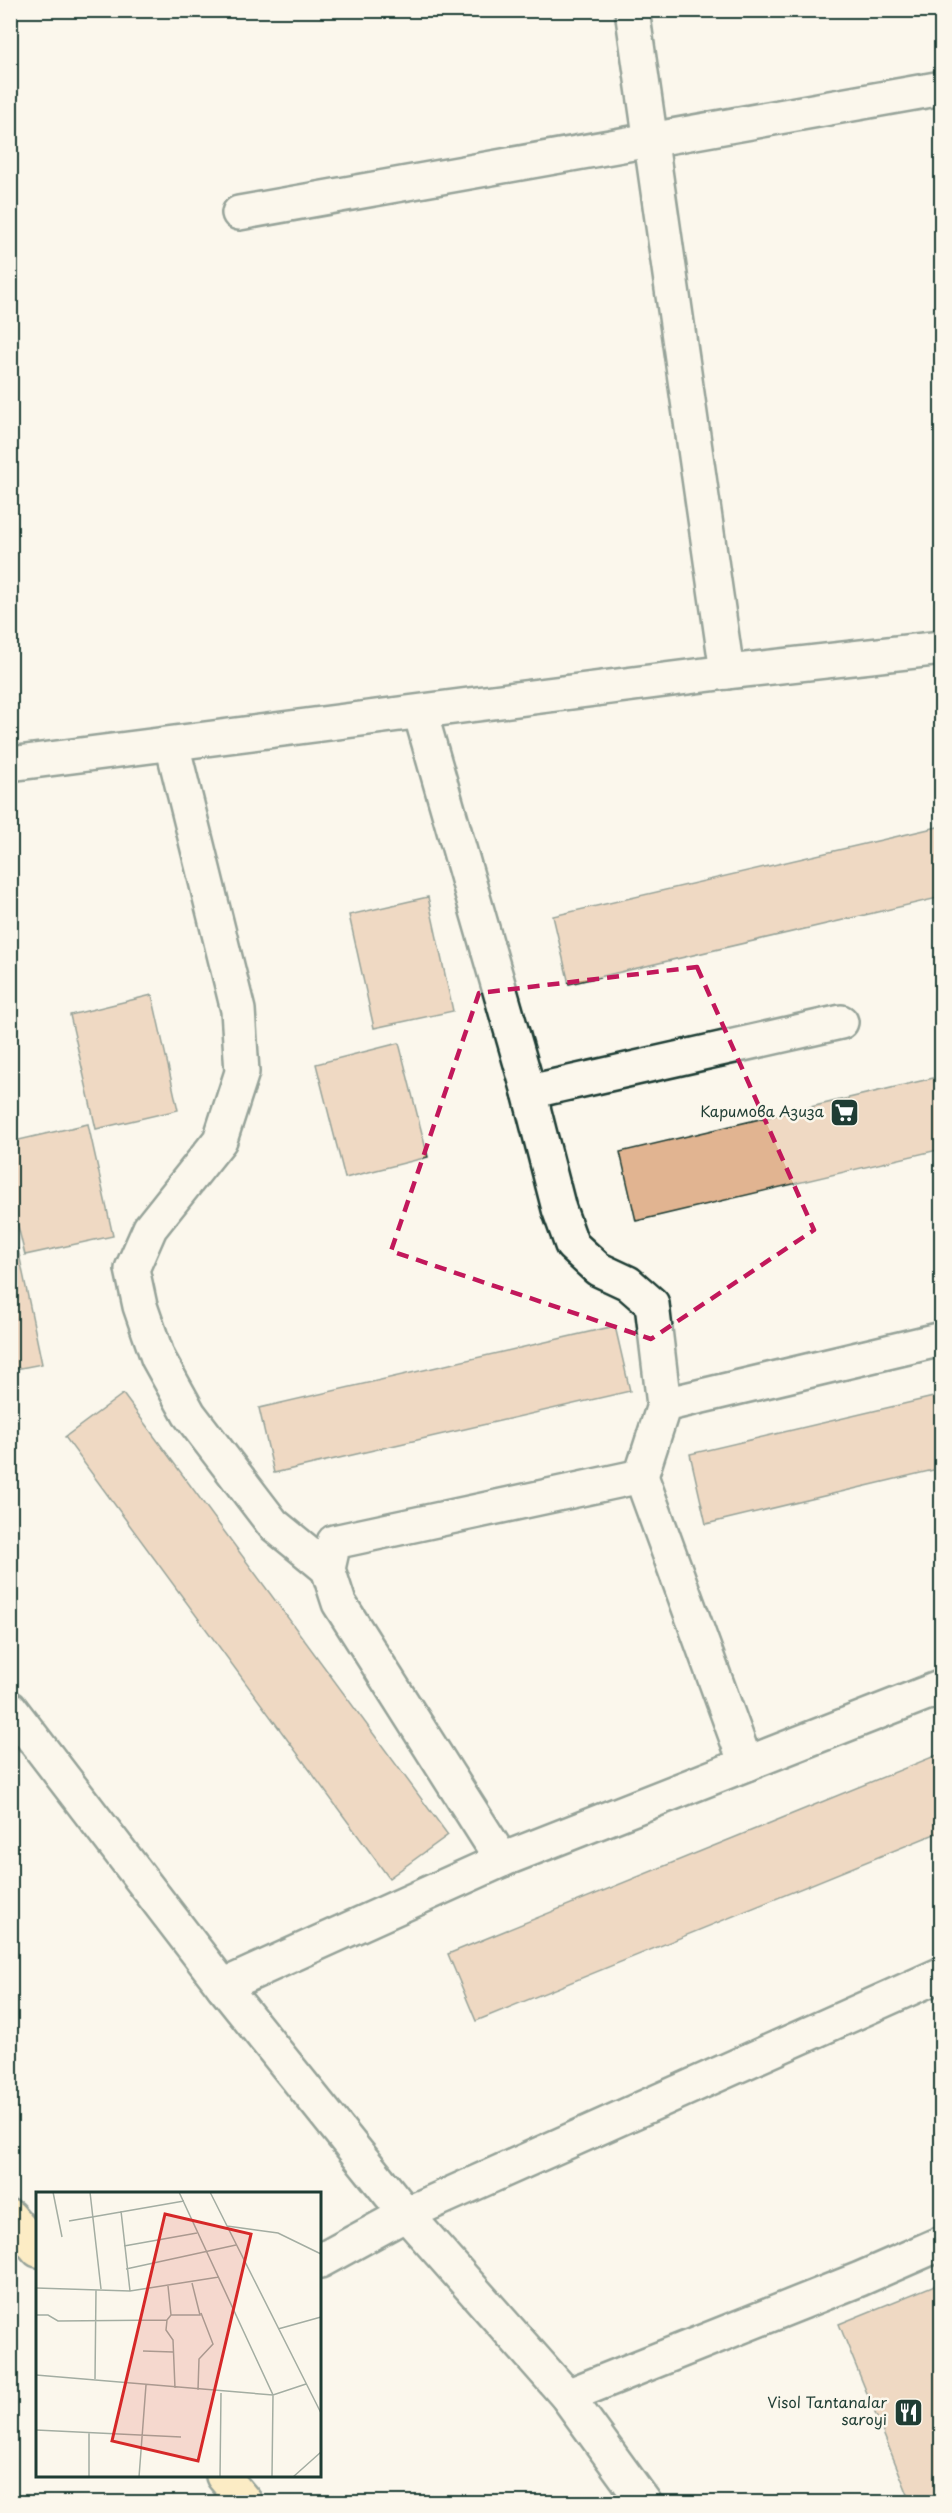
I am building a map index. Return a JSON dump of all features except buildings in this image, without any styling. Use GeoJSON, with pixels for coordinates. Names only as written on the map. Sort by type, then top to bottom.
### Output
{"type":"FeatureCollection","features":[{"type":"Feature","properties":{"kind":"main road"},"geometry":{"type":"LineString","coordinates":[[10,2217],[36,2248]]}},
{"type":"Feature","properties":{"kind":"main road"},"geometry":{"type":"LineString","coordinates":[[225,2477],[245,2502]]}},
{"type":"Feature","properties":{"kind":"street"},"geometry":{"type":"LineString","coordinates":[[632,10],[727,672]]}},
{"type":"Feature","properties":{"kind":"street"},"geometry":{"type":"LineString","coordinates":[[239,213],[942,88]]}},
{"type":"Feature","properties":{"kind":"street"},"geometry":{"type":"LineString","coordinates":[[10,765],[727,672],[942,648]]}},
{"type":"Feature","properties":{"kind":"street"},"geometry":{"type":"LineString","coordinates":[[420,712],[529,1092],[559,1209],[572,1245],[598,1269],[628,1283],[652,1304],[664,1405],[641,1476],[746,1764]]}},
{"type":"Feature","properties":{"kind":"street"},"geometry":{"type":"LineString","coordinates":[[172,744],[238,1010],[242,1072],[220,1140],[150,1228],[132,1269],[140,1306],[158,1358],[189,1414],[273,1524],[328,1569]]}},
{"type":"Feature","properties":{"kind":"street"},"geometry":{"type":"LineString","coordinates":[[529,1092],[842,1022]]}},
{"type":"Feature","properties":{"kind":"street"},"geometry":{"type":"LineString","coordinates":[[664,1405],[942,1339]]}},
{"type":"Feature","properties":{"kind":"street"},"geometry":{"type":"LineString","coordinates":[[502,1860],[339,1603],[328,1569],[334,1542],[641,1476]]}},
{"type":"Feature","properties":{"kind":"street"},"geometry":{"type":"LineString","coordinates":[[223,1986],[502,1860],[942,1687]]}},
{"type":"Feature","properties":{"kind":"street"},"geometry":{"type":"LineString","coordinates":[[10,1708],[223,1986],[406,2214],[567,2396],[644,2502]]}},
{"type":"Feature","properties":{"kind":"street"},"geometry":{"type":"LineString","coordinates":[[321,2260],[406,2214],[942,1974]]}},
{"type":"Feature","properties":{"kind":"street"},"geometry":{"type":"LineString","coordinates":[[567,2396],[860,2279],[942,2243]]}},
{"type":"Feature","properties":{"kind":"highlighted area"},"geometry":{"type":"Polygon","coordinates":[[[697,967],[814,1230],[651,1339],[391,1251],[479,993],[697,967]]]}},
{"type":"Feature","properties":{"kind":"place","name":"Каримова Азиза"},"geometry":{"type":"Point","coordinates":[845,1112]}},
{"type":"Feature","properties":{"kind":"place","name":"Visol Tantanalar saroyi"},"geometry":{"type":"Point","coordinates":[908,2412]}}]}
